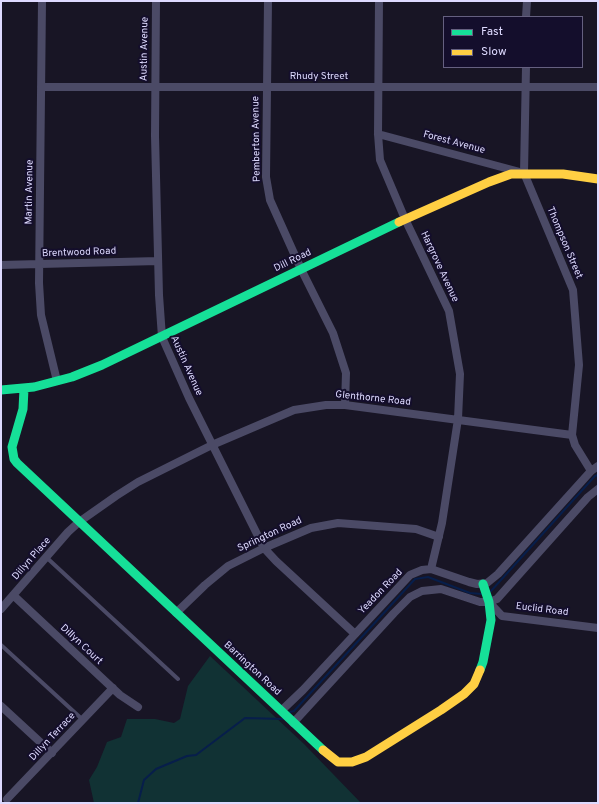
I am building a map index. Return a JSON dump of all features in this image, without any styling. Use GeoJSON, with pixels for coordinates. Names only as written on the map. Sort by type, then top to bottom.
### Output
{"type":"FeatureCollection","features":[{"type":"Feature","properties":{"kind":"street","name":"Martin Avenue"},"geometry":{"type":"LineString","coordinates":[[42,1],[39,264],[41,315],[57,381]]}},
{"type":"Feature","properties":{"kind":"street","name":"Austin Avenue"},"geometry":{"type":"LineString","coordinates":[[156,1],[155,136],[158,261],[162,337],[212,445],[264,548],[276,561],[355,634]]}},
{"type":"Feature","properties":{"kind":"street","name":"Pemberton Avenue"},"geometry":{"type":"LineString","coordinates":[[268,1],[266,177],[270,200],[301,269],[333,333],[346,373],[345,405]]}},
{"type":"Feature","properties":{"kind":"street","name":"Hargrove Avenue"},"geometry":{"type":"LineString","coordinates":[[379,1],[378,134],[380,160],[405,219],[449,311],[460,374],[458,419],[442,523],[431,569]]}},
{"type":"Feature","properties":{"kind":"street"},"geometry":{"type":"LineString","coordinates":[[526,1],[526,16]]}},
{"type":"Feature","properties":{"kind":"street","name":"Thompson Street"},"geometry":{"type":"LineString","coordinates":[[526,68],[524,172],[573,290],[579,365],[572,435],[575,445],[595,469]]}},
{"type":"Feature","properties":{"kind":"street","name":"Rhudy Street"},"geometry":{"type":"LineString","coordinates":[[41,87],[598,87]]}},
{"type":"Feature","properties":{"kind":"street","name":"Forest Avenue"},"geometry":{"type":"LineString","coordinates":[[378,134],[524,172]]}},
{"type":"Feature","properties":{"kind":"street","name":"Dill Road"},"geometry":{"type":"LineString","coordinates":[[1,390],[24,389],[57,381],[72,377],[102,365],[405,219],[489,182],[511,174],[524,172],[598,179]]}},
{"type":"Feature","properties":{"kind":"street","name":"Brentwood Road"},"geometry":{"type":"LineString","coordinates":[[1,265],[158,261]]}},
{"type":"Feature","properties":{"kind":"street","name":"Barrington Road"},"geometry":{"type":"LineString","coordinates":[[24,389],[23,409],[12,447],[14,459],[36,482],[176,613],[323,750],[338,762],[345,763],[357,761],[376,751],[450,704],[474,684],[485,654],[491,620],[490,602],[483,584]]}},
{"type":"Feature","properties":{"kind":"street","name":"Glenthorne Road"},"geometry":{"type":"LineString","coordinates":[[79,522],[138,482],[212,445],[294,410],[326,405],[345,405],[572,435]]}},
{"type":"Feature","properties":{"kind":"street"},"geometry":{"type":"LineString","coordinates":[[431,569],[477,584],[483,584],[490,581],[595,469]]}},
{"type":"Feature","properties":{"kind":"street"},"geometry":{"type":"LineString","coordinates":[[294,723],[410,597],[418,592],[430,589],[441,589],[480,602],[490,602],[497,598],[588,497],[598,489]]}},
{"type":"Feature","properties":{"kind":"street","name":"Dillyn Place"},"geometry":{"type":"LineString","coordinates":[[1,609],[68,532],[79,522]]}},
{"type":"Feature","properties":{"kind":"street","name":"Springton Road"},"geometry":{"type":"LineString","coordinates":[[176,613],[205,585],[228,566],[264,548],[311,528],[338,523],[416,529],[439,537]]}},
{"type":"Feature","properties":{"kind":"street","name":"Yeadon Road"},"geometry":{"type":"LineString","coordinates":[[281,711],[303,690],[410,575],[422,570],[431,569]]}},
{"type":"Feature","properties":{"kind":"street","name":"Dillyn Court"},"geometry":{"type":"LineString","coordinates":[[14,595],[120,695],[138,707]]}},
{"type":"Feature","properties":{"kind":"street","name":"Euclid Road"},"geometry":{"type":"LineString","coordinates":[[490,602],[502,616],[598,628]]}},
{"type":"Feature","properties":{"kind":"street","name":"Dillyn Terrace"},"geometry":{"type":"LineString","coordinates":[[7,799],[113,688]]}},
{"type":"Feature","properties":{"kind":"street"},"geometry":{"type":"LineString","coordinates":[[1,706],[52,753]]}},
{"type":"Feature","properties":{"kind":"lane"},"geometry":{"type":"LineString","coordinates":[[46,557],[178,679]]}},
{"type":"Feature","properties":{"kind":"lane"},"geometry":{"type":"LineString","coordinates":[[1,645],[83,720]]}},
{"type":"Feature","properties":{"kind":"green space"},"geometry":{"type":"Polygon","coordinates":[[[210,656],[304,744],[361,803],[94,803],[89,780],[97,767],[107,742],[121,737],[127,719],[155,719],[174,723],[180,719],[188,686],[210,656]]]}},
{"type":"Feature","properties":{"kind":"waterway"},"geometry":{"type":"LineString","coordinates":[[491,591],[595,476],[598,475]]}},
{"type":"Feature","properties":{"kind":"waterway"},"geometry":{"type":"LineString","coordinates":[[290,712],[294,711],[415,579],[428,577],[470,593],[482,594]]}},
{"type":"Feature","properties":{"kind":"waterway"},"geometry":{"type":"LineString","coordinates":[[138,803],[144,780],[156,769],[187,756],[196,755],[245,718],[283,719]]}},
{"type":"Feature","properties":{"kind":"traffic: fast"},"geometry":{"type":"LineString","coordinates":[[1,390],[34,387],[72,377],[102,365],[399,222]]}},
{"type":"Feature","properties":{"kind":"traffic: fast"},"geometry":{"type":"LineString","coordinates":[[24,389],[23,409],[12,447],[14,459],[17,463],[323,750]]}},
{"type":"Feature","properties":{"kind":"traffic: fast"},"geometry":{"type":"LineString","coordinates":[[480,670],[483,662],[491,620],[489,602],[483,584]]}},
{"type":"Feature","properties":{"kind":"traffic: slow"},"geometry":{"type":"LineString","coordinates":[[399,222],[489,182],[511,174],[563,174],[598,179]]}},
{"type":"Feature","properties":{"kind":"traffic: slow"},"geometry":{"type":"LineString","coordinates":[[323,750],[338,762],[352,762],[366,757],[464,694],[474,684],[480,670]]}}]}
